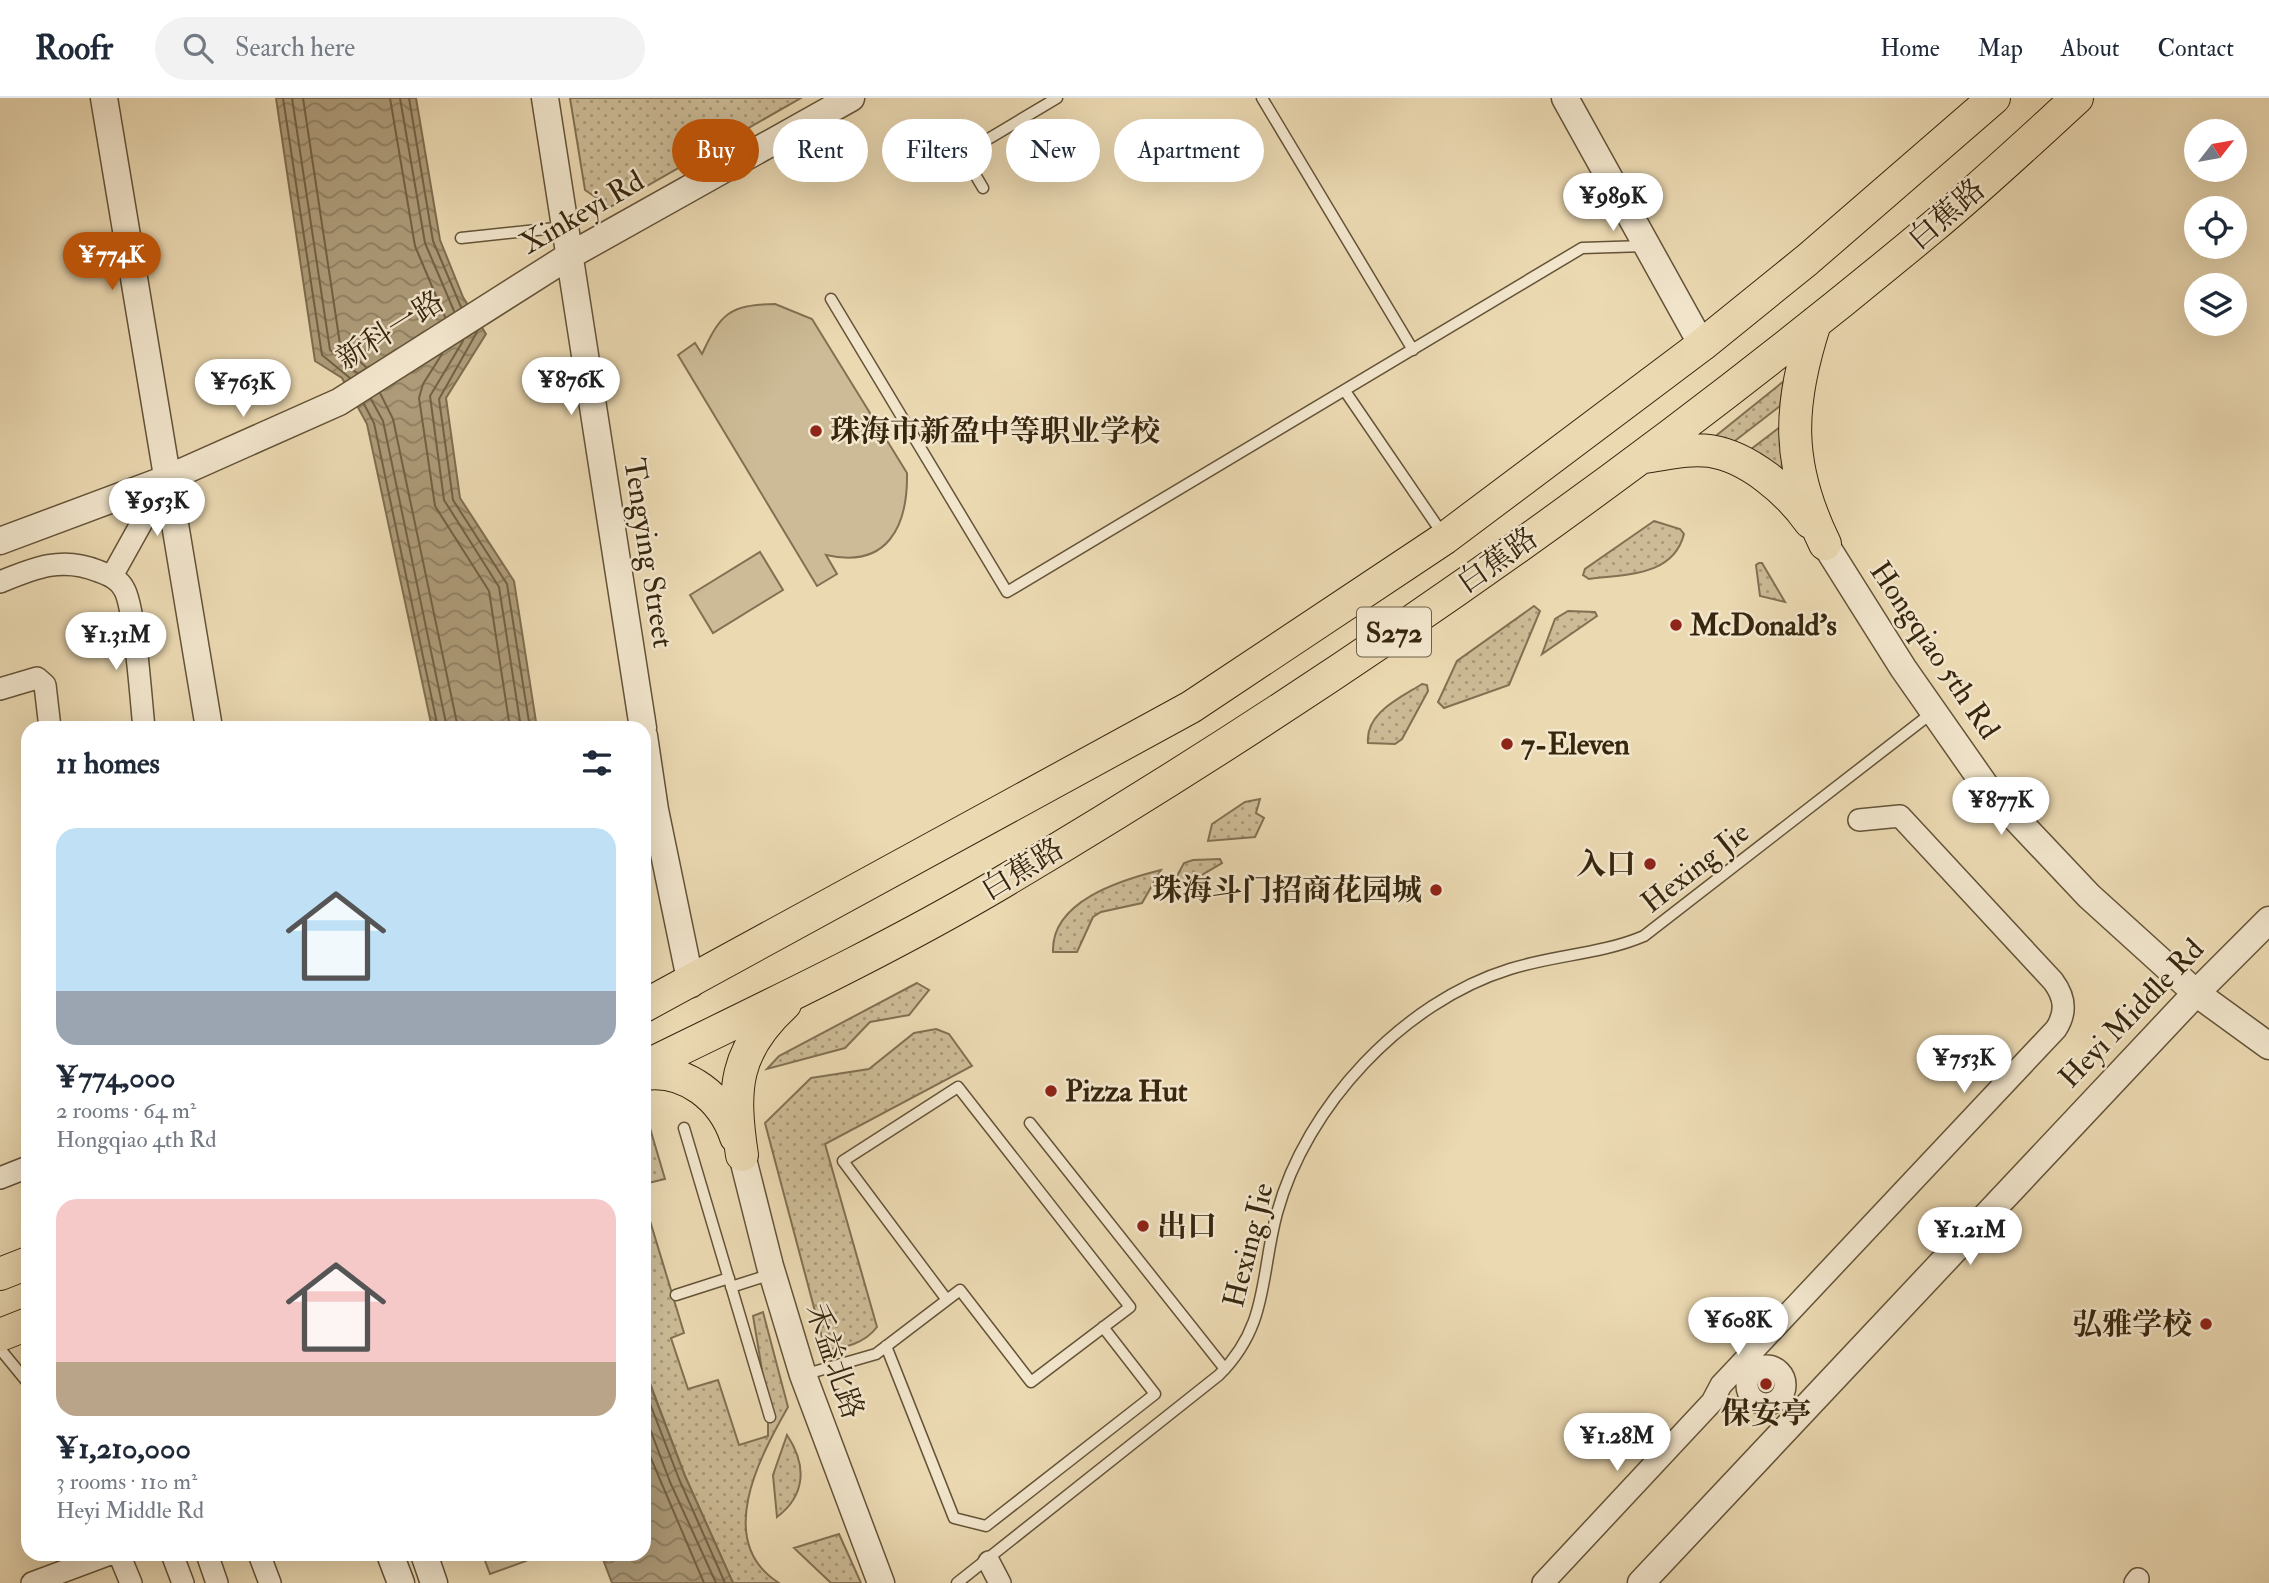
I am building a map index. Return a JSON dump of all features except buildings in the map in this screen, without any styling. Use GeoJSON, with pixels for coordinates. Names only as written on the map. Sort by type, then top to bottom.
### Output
{"type":"FeatureCollection","features":[{"type":"Feature","properties":{"kind":"main road","name":"白蕉路"},"geometry":{"type":"LineString","coordinates":[[651,1003],[691,984],[1191,707],[1446,538],[1702,345],[1807,260],[1994,98]]}},
{"type":"Feature","properties":{"kind":"main road","name":"白蕉路"},"geometry":{"type":"LineString","coordinates":[[651,1064],[811,985],[997,885],[1247,731],[1644,457],[1937,223],[2077,98]]}},
{"type":"Feature","properties":{"kind":"main road"},"geometry":{"type":"LineString","coordinates":[[1815,323],[1796,390],[1794,432],[1810,513],[1825,544]]}},
{"type":"Feature","properties":{"kind":"main road"},"geometry":{"type":"LineString","coordinates":[[1644,457],[1711,452],[1748,465],[1791,501],[1825,544]]}},
{"type":"Feature","properties":{"kind":"main road"},"geometry":{"type":"LineString","coordinates":[[742,1155],[737,1099],[746,1051],[764,1024],[811,985]]}},
{"type":"Feature","properties":{"kind":"main road"},"geometry":{"type":"LineString","coordinates":[[651,1074],[668,1074],[691,1082],[707,1092],[729,1122],[742,1155]]}},
{"type":"Feature","properties":{"kind":"main road"},"geometry":{"type":"LineString","coordinates":[[0,1274],[21,1266]]}},
{"type":"Feature","properties":{"kind":"main road"},"geometry":{"type":"LineString","coordinates":[[0,1335],[21,1327]]}},
{"type":"Feature","properties":{"kind":"street"},"geometry":{"type":"LineString","coordinates":[[104,98],[208,721]]}},
{"type":"Feature","properties":{"kind":"street","name":"Tengying Street"},"geometry":{"type":"LineString","coordinates":[[545,98],[642,721]]}},
{"type":"Feature","properties":{"kind":"street","name":"Xinkeyi Rd"},"geometry":{"type":"LineString","coordinates":[[495,303],[569,256],[851,98]]}},
{"type":"Feature","properties":{"kind":"street"},"geometry":{"type":"LineString","coordinates":[[1565,98],[1702,345]]}},
{"type":"Feature","properties":{"kind":"street","name":"新科一路"},"geometry":{"type":"LineString","coordinates":[[166,479],[339,402],[495,303]]}},
{"type":"Feature","properties":{"kind":"street"},"geometry":{"type":"LineString","coordinates":[[0,541],[166,479]]}},
{"type":"Feature","properties":{"kind":"street"},"geometry":{"type":"LineString","coordinates":[[112,576],[166,479]]}},
{"type":"Feature","properties":{"kind":"street","name":"Hongqiao 5th Rd"},"geometry":{"type":"LineString","coordinates":[[1825,544],[1933,712],[1987,788],[2089,896],[2196,993],[2269,1046]]}},
{"type":"Feature","properties":{"kind":"street"},"geometry":{"type":"LineString","coordinates":[[0,582],[32,568],[58,562],[86,566],[112,576],[127,592],[143,721]]}},
{"type":"Feature","properties":{"kind":"street"},"geometry":{"type":"LineString","coordinates":[[0,689],[37,678],[46,685],[49,721]]}},
{"type":"Feature","properties":{"kind":"street"},"geometry":{"type":"LineString","coordinates":[[651,783],[691,984]]}},
{"type":"Feature","properties":{"kind":"street"},"geometry":{"type":"LineString","coordinates":[[1543,1583],[1712,1402],[1721,1385],[1748,1366],[2056,1029],[2064,1011],[2061,992],[2053,981],[1900,816],[1858,820]]}},
{"type":"Feature","properties":{"kind":"street","name":"Heyi Middle Rd"},"geometry":{"type":"LineString","coordinates":[[1641,1583],[1789,1407],[2269,919]]}},
{"type":"Feature","properties":{"kind":"street","name":"禾益北路"},"geometry":{"type":"LineString","coordinates":[[742,1155],[772,1274],[803,1376],[881,1583]]}},
{"type":"Feature","properties":{"kind":"street"},"geometry":{"type":"LineString","coordinates":[[0,1178],[21,1170]]}},
{"type":"Feature","properties":{"kind":"street"},"geometry":{"type":"LineString","coordinates":[[1748,1366],[1767,1366],[1779,1370],[1789,1407]]}},
{"type":"Feature","properties":{"kind":"street"},"geometry":{"type":"LineString","coordinates":[[32,1583],[91,1561]]}},
{"type":"Feature","properties":{"kind":"street"},"geometry":{"type":"LineString","coordinates":[[122,1561],[131,1583]]}},
{"type":"Feature","properties":{"kind":"street"},"geometry":{"type":"LineString","coordinates":[[175,1561],[183,1583]]}},
{"type":"Feature","properties":{"kind":"street"},"geometry":{"type":"LineString","coordinates":[[209,1561],[217,1583]]}},
{"type":"Feature","properties":{"kind":"street"},"geometry":{"type":"LineString","coordinates":[[262,1561],[270,1583]]}},
{"type":"Feature","properties":{"kind":"street"},"geometry":{"type":"LineString","coordinates":[[393,1561],[401,1583]]}},
{"type":"Feature","properties":{"kind":"street"},"geometry":{"type":"LineString","coordinates":[[426,1561],[434,1583]]}},
{"type":"Feature","properties":{"kind":"street"},"geometry":{"type":"LineString","coordinates":[[989,1562],[1000,1583]]}},
{"type":"Feature","properties":{"kind":"lane"},"geometry":{"type":"LineString","coordinates":[[983,188],[963,154],[1057,98]]}},
{"type":"Feature","properties":{"kind":"lane"},"geometry":{"type":"LineString","coordinates":[[1262,98],[1413,350]]}},
{"type":"Feature","properties":{"kind":"lane"},"geometry":{"type":"LineString","coordinates":[[461,238],[565,227]]}},
{"type":"Feature","properties":{"kind":"lane"},"geometry":{"type":"LineString","coordinates":[[831,299],[1007,592],[1582,248],[1648,246]]}},
{"type":"Feature","properties":{"kind":"lane"},"geometry":{"type":"LineString","coordinates":[[1345,391],[1446,538]]}},
{"type":"Feature","properties":{"kind":"lane","name":"Hexing Jie"},"geometry":{"type":"LineString","coordinates":[[957,1583],[1225,1369],[1248,1339],[1256,1317],[1277,1212],[1292,1171],[1338,1095],[1391,1040],[1432,1008],[1468,986],[1507,970],[1545,959],[1624,945],[1644,936],[1933,712]]}},
{"type":"Feature","properties":{"kind":"lane"},"geometry":{"type":"LineString","coordinates":[[803,1376],[876,1354],[886,1346],[947,1300],[960,1290],[1031,1382],[1130,1307],[958,1087],[843,1161],[947,1300]]}},
{"type":"Feature","properties":{"kind":"lane"},"geometry":{"type":"LineString","coordinates":[[1030,1123],[1225,1369]]}},
{"type":"Feature","properties":{"kind":"lane"},"geometry":{"type":"LineString","coordinates":[[684,1128],[770,1417]]}},
{"type":"Feature","properties":{"kind":"lane"},"geometry":{"type":"LineString","coordinates":[[676,1294],[772,1274]]}},
{"type":"Feature","properties":{"kind":"lane"},"geometry":{"type":"LineString","coordinates":[[886,1346],[954,1518],[986,1526],[1155,1394],[1103,1327]]}},
{"type":"Feature","properties":{"kind":"lane"},"geometry":{"type":"LineString","coordinates":[[0,1349],[21,1374]]}},
{"type":"Feature","properties":{"kind":"shaded area"},"geometry":{"type":"Polygon","coordinates":[[[570,98],[801,98],[759,122],[759,119],[672,119],[672,172],[610,207],[585,190],[570,98]]]}},
{"type":"Feature","properties":{"kind":"shaded area"},"geometry":{"type":"Polygon","coordinates":[[[775,304],[812,319],[907,473],[903,511],[890,540],[865,556],[847,558],[826,555],[837,574],[817,586],[678,355],[695,343],[702,354],[721,320],[737,309],[775,304]]]}},
{"type":"Feature","properties":{"kind":"shaded area"},"geometry":{"type":"Polygon","coordinates":[[[1784,381],[1780,406],[1727,447],[1707,443],[1784,381]]]}},
{"type":"Feature","properties":{"kind":"shaded area"},"geometry":{"type":"Polygon","coordinates":[[[1780,427],[1787,472],[1778,478],[1746,453],[1780,427]]]}},
{"type":"Feature","properties":{"kind":"shaded area"},"geometry":{"type":"Polygon","coordinates":[[[1654,521],[1680,529],[1684,534],[1670,558],[1659,566],[1632,574],[1589,579],[1583,575],[1585,569],[1654,521]]]}},
{"type":"Feature","properties":{"kind":"shaded area"},"geometry":{"type":"Polygon","coordinates":[[[760,552],[783,590],[713,633],[690,595],[760,552]]]}},
{"type":"Feature","properties":{"kind":"shaded area"},"geometry":{"type":"Polygon","coordinates":[[[1762,563],[1785,602],[1760,596],[1756,565],[1762,563]]]}},
{"type":"Feature","properties":{"kind":"shaded area"},"geometry":{"type":"Polygon","coordinates":[[[1534,606],[1540,611],[1509,685],[1444,708],[1438,702],[1457,661],[1534,606]]]}},
{"type":"Feature","properties":{"kind":"shaded area"},"geometry":{"type":"Polygon","coordinates":[[[1568,611],[1595,612],[1597,616],[1542,654],[1555,619],[1568,611]]]}},
{"type":"Feature","properties":{"kind":"shaded area"},"geometry":{"type":"Polygon","coordinates":[[[1422,684],[1427,685],[1428,691],[1402,739],[1395,744],[1368,743],[1372,723],[1378,715],[1394,701],[1422,684]]]}},
{"type":"Feature","properties":{"kind":"shaded area"},"geometry":{"type":"Polygon","coordinates":[[[1260,799],[1256,813],[1264,818],[1255,837],[1208,841],[1212,824],[1245,802],[1260,799]]]}},
{"type":"Feature","properties":{"kind":"shaded area"},"geometry":{"type":"Polygon","coordinates":[[[1220,859],[1222,863],[1166,896],[1184,863],[1220,859]]]}},
{"type":"Feature","properties":{"kind":"shaded area"},"geometry":{"type":"Polygon","coordinates":[[[1161,870],[1142,903],[1101,912],[1093,917],[1077,952],[1053,952],[1055,934],[1063,919],[1076,906],[1109,887],[1161,870]]]}},
{"type":"Feature","properties":{"kind":"shaded area"},"geometry":{"type":"Polygon","coordinates":[[[917,983],[929,990],[909,1015],[870,1022],[845,1048],[767,1069],[779,1056],[917,983]]]}},
{"type":"Feature","properties":{"kind":"shaded area"},"geometry":{"type":"Polygon","coordinates":[[[936,1029],[949,1034],[972,1066],[825,1144],[877,1327],[854,1344],[825,1349],[765,1123],[811,1078],[869,1069],[914,1033],[936,1029]]]}},
{"type":"Feature","properties":{"kind":"shaded area"},"geometry":{"type":"Polygon","coordinates":[[[651,1132],[665,1179],[651,1182],[651,1132]]]}},
{"type":"Feature","properties":{"kind":"shaded area"},"geometry":{"type":"Polygon","coordinates":[[[651,1224],[684,1333],[671,1338],[688,1389],[718,1380],[739,1445],[768,1436],[768,1406],[753,1316],[763,1312],[788,1407],[755,1474],[748,1499],[746,1523],[749,1545],[760,1566],[779,1583],[733,1583],[685,1476],[651,1386],[651,1224]]]}},
{"type":"Feature","properties":{"kind":"shaded area"},"geometry":{"type":"Polygon","coordinates":[[[787,1435],[798,1457],[800,1479],[794,1499],[777,1517],[773,1475],[787,1435]]]}},
{"type":"Feature","properties":{"kind":"shaded area"},"geometry":{"type":"Polygon","coordinates":[[[839,1534],[861,1583],[831,1583],[794,1548],[839,1534]]]}},
{"type":"Feature","properties":{"kind":"shaded area"},"geometry":{"type":"Polygon","coordinates":[[[485,1561],[526,1561],[490,1574],[485,1561]]]}},
{"type":"Feature","properties":{"kind":"water"},"geometry":{"type":"Polygon","coordinates":[[[276,98],[416,98],[440,240],[463,297],[486,334],[446,398],[460,498],[514,581],[536,721],[431,721],[367,424],[342,378],[315,361],[276,98]]]}},
{"type":"Feature","properties":{"kind":"water"},"geometry":{"type":"Polygon","coordinates":[[[651,1387],[685,1476],[733,1583],[612,1583],[604,1561],[651,1561],[651,1387]]]}},
{"type":"Feature","properties":{"kind":"place","name":"珠海市新盈中等职业学校"},"geometry":{"type":"Point","coordinates":[816,431]}},
{"type":"Feature","properties":{"kind":"place","name":"McDonald's"},"geometry":{"type":"Point","coordinates":[1676,625]}},
{"type":"Feature","properties":{"kind":"place","name":"7-Eleven"},"geometry":{"type":"Point","coordinates":[1507,744]}},
{"type":"Feature","properties":{"kind":"place","name":"入口"},"geometry":{"type":"Point","coordinates":[1650,864]}},
{"type":"Feature","properties":{"kind":"place","name":"珠海斗门招商花园城"},"geometry":{"type":"Point","coordinates":[1436,890]}},
{"type":"Feature","properties":{"kind":"place","name":"Pizza Hut"},"geometry":{"type":"Point","coordinates":[1051,1091]}},
{"type":"Feature","properties":{"kind":"place","name":"出口"},"geometry":{"type":"Point","coordinates":[1143,1226]}},
{"type":"Feature","properties":{"kind":"place","name":"弘雅学校"},"geometry":{"type":"Point","coordinates":[2206,1324]}},
{"type":"Feature","properties":{"kind":"place","name":"保安亭"},"geometry":{"type":"Point","coordinates":[1766,1384]}}]}
